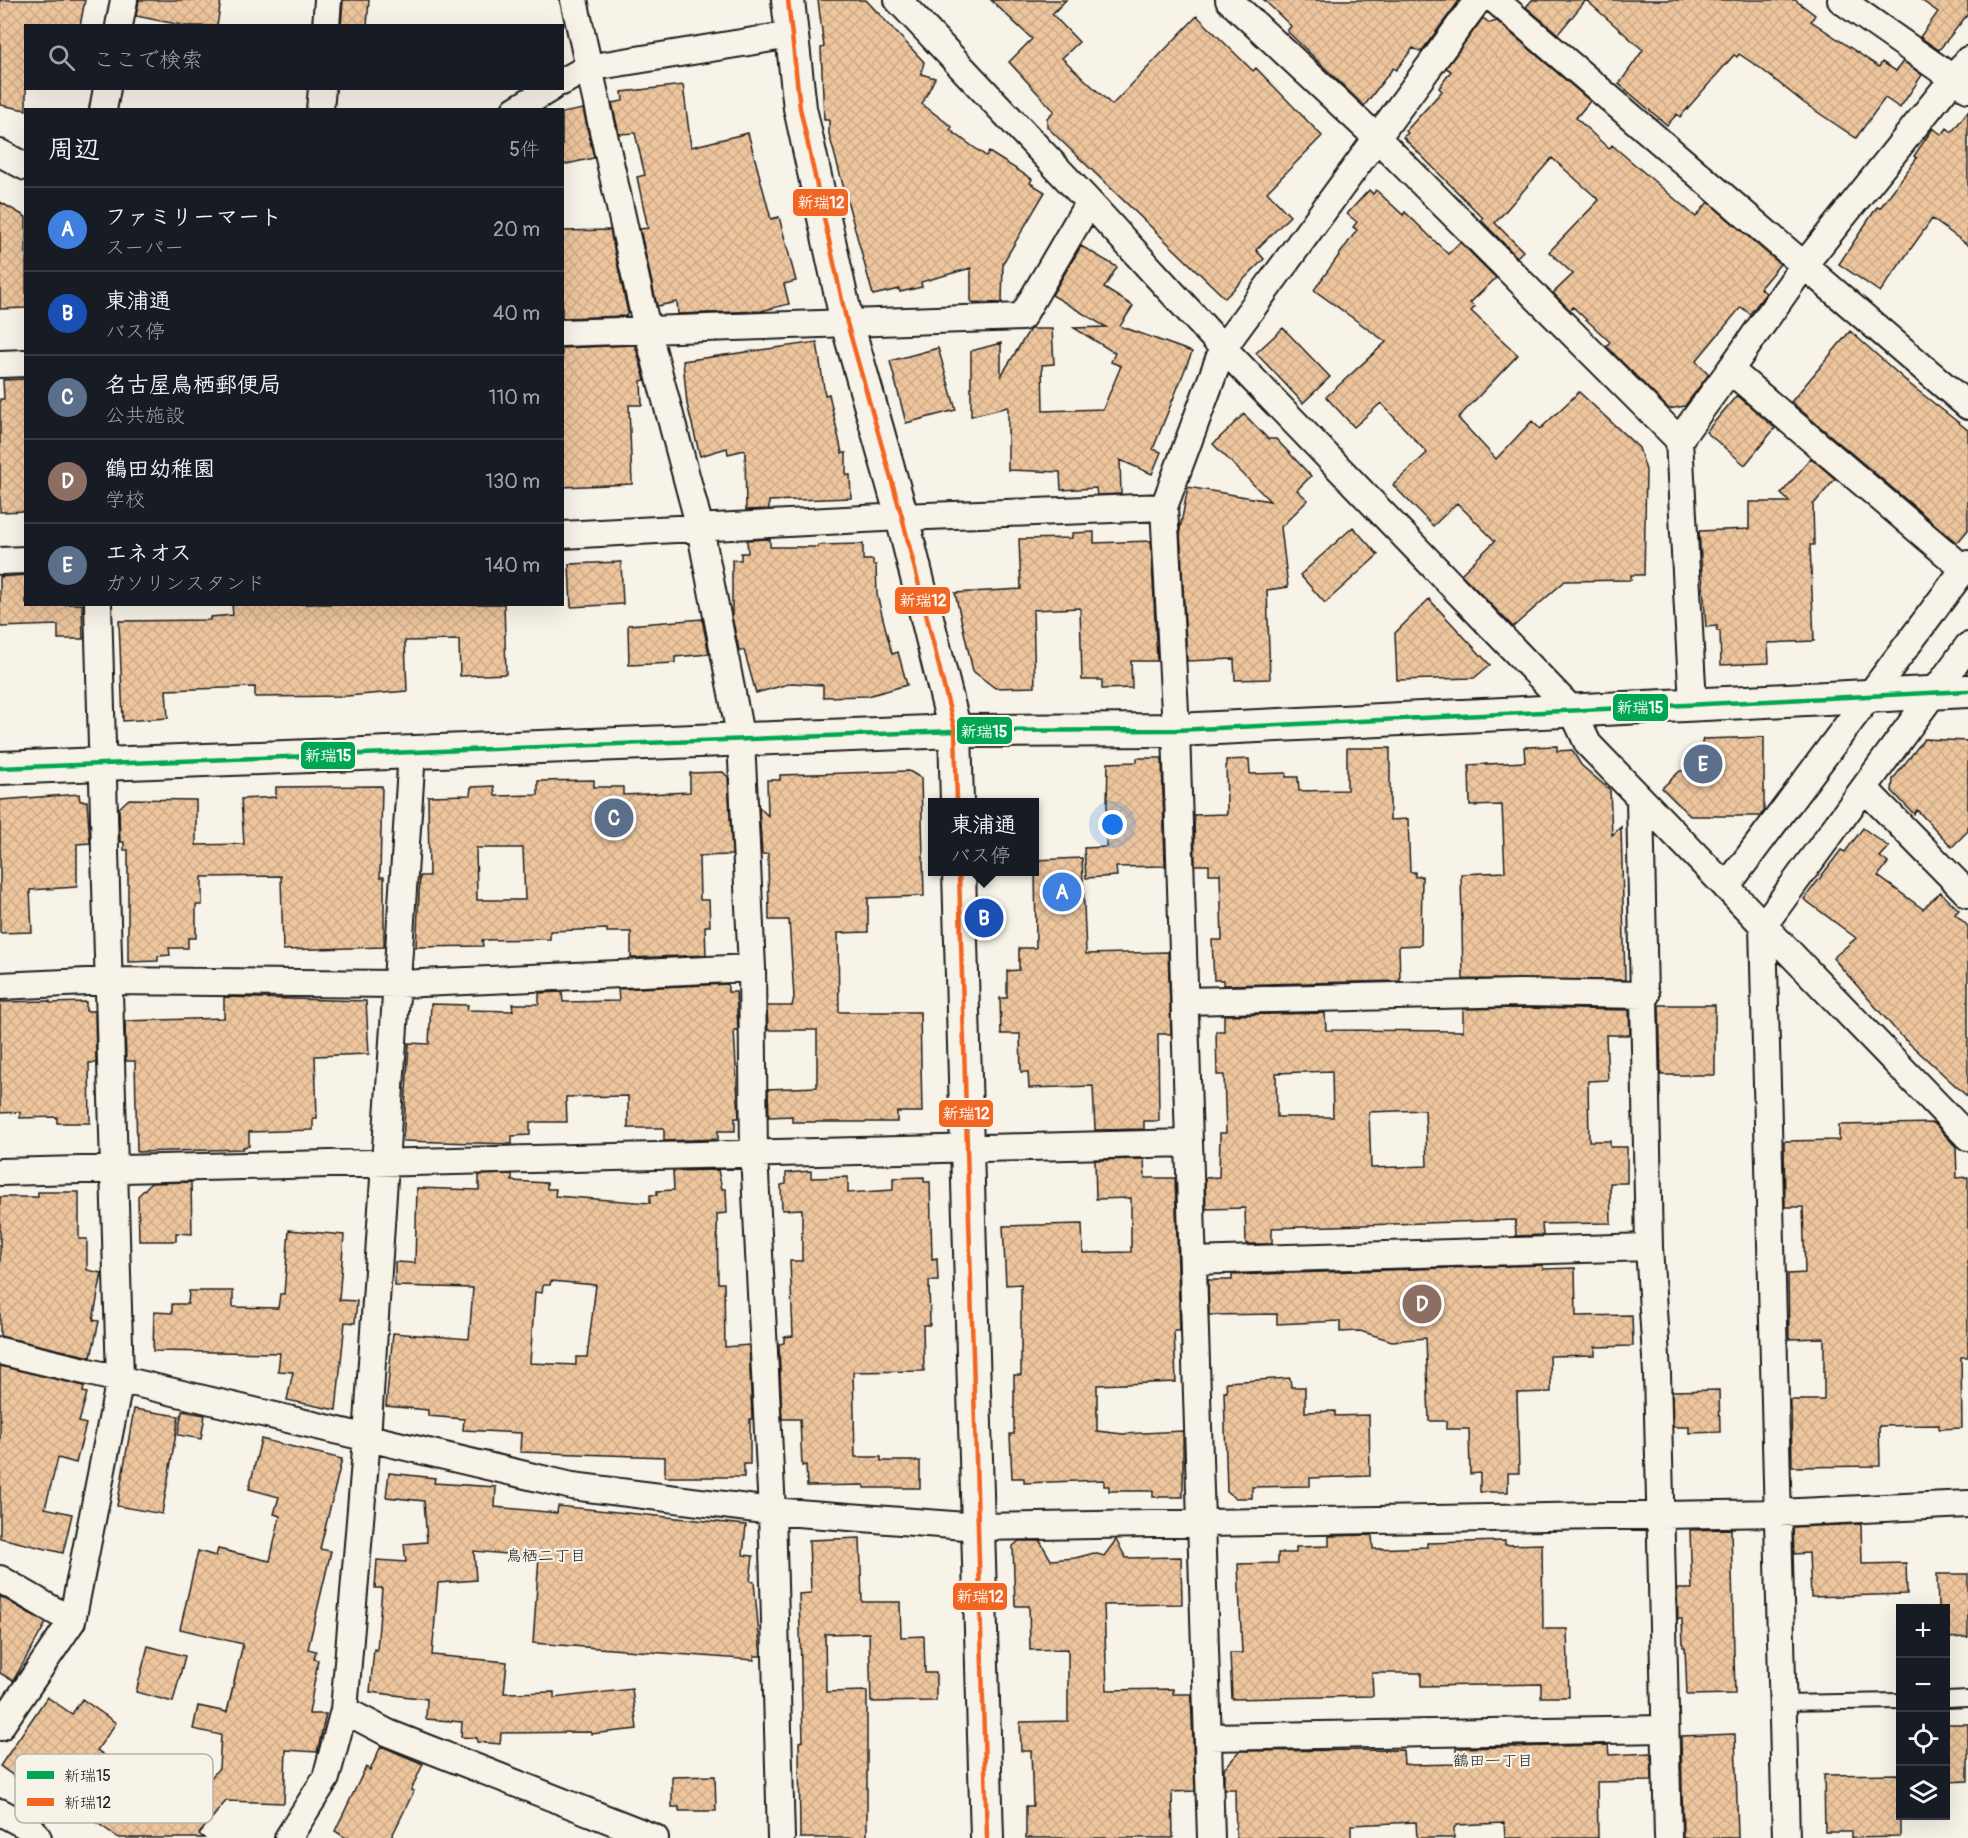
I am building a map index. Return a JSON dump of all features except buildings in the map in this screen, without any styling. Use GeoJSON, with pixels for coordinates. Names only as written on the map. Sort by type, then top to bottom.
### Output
{"type":"FeatureCollection","features":[{"type":"Feature","properties":{"kind":"street"},"geometry":{"type":"LineString","coordinates":[[119,24],[124,0]]}},
{"type":"Feature","properties":{"kind":"street"},"geometry":{"type":"LineString","coordinates":[[326,24],[328,0]]}},
{"type":"Feature","properties":{"kind":"street"},"geometry":{"type":"LineString","coordinates":[[574,0],[587,68],[646,329],[700,528],[741,740],[752,968],[754,1154],[772,1510],[781,1838]]}},
{"type":"Feature","properties":{"kind":"street"},"geometry":{"type":"LineString","coordinates":[[788,0],[800,108],[847,323],[902,517],[955,732],[957,798]]}},
{"type":"Feature","properties":{"kind":"street"},"geometry":{"type":"LineString","coordinates":[[898,0],[1223,348],[1572,710],[1588,744],[1968,1137]]}},
{"type":"Feature","properties":{"kind":"street"},"geometry":{"type":"LineString","coordinates":[[1229,0],[1376,138],[1679,440]]}},
{"type":"Feature","properties":{"kind":"street"},"geometry":{"type":"LineString","coordinates":[[1211,1838],[1176,730],[1164,507],[1223,348],[1478,0]]}},
{"type":"Feature","properties":{"kind":"street"},"geometry":{"type":"LineString","coordinates":[[1495,0],[1968,406]]}},
{"type":"Feature","properties":{"kind":"street"},"geometry":{"type":"LineString","coordinates":[[1693,704],[1679,440],[1804,265],[1963,76],[1840,0]]}},
{"type":"Feature","properties":{"kind":"street"},"geometry":{"type":"LineString","coordinates":[[564,81],[587,68],[791,36]]}},
{"type":"Feature","properties":{"kind":"street"},"geometry":{"type":"LineString","coordinates":[[103,108],[107,90]]}},
{"type":"Feature","properties":{"kind":"street"},"geometry":{"type":"LineString","coordinates":[[320,108],[322,90]]}},
{"type":"Feature","properties":{"kind":"street"},"geometry":{"type":"LineString","coordinates":[[518,108],[549,90]]}},
{"type":"Feature","properties":{"kind":"street"},"geometry":{"type":"LineString","coordinates":[[0,153],[24,166]]}},
{"type":"Feature","properties":{"kind":"street"},"geometry":{"type":"LineString","coordinates":[[564,333],[1022,317],[1089,202]]}},
{"type":"Feature","properties":{"kind":"street"},"geometry":{"type":"LineString","coordinates":[[0,364],[24,363]]}},
{"type":"Feature","properties":{"kind":"street"},"geometry":{"type":"LineString","coordinates":[[1726,887],[1872,695],[1966,566],[1730,370]]}},
{"type":"Feature","properties":{"kind":"street"},"geometry":{"type":"LineString","coordinates":[[564,535],[902,517],[1164,507]]}},
{"type":"Feature","properties":{"kind":"street"},"geometry":{"type":"LineString","coordinates":[[0,561],[24,560]]}},
{"type":"Feature","properties":{"kind":"street"},"geometry":{"type":"LineString","coordinates":[[0,1727],[72,1621],[120,1379],[98,606]]}},
{"type":"Feature","properties":{"kind":"street"},"geometry":{"type":"LineString","coordinates":[[1786,1838],[1763,926],[1968,646]]}},
{"type":"Feature","properties":{"kind":"street"},"geometry":{"type":"LineString","coordinates":[[0,768],[955,732],[1176,730],[1968,691]]}},
{"type":"Feature","properties":{"kind":"street"},"geometry":{"type":"LineString","coordinates":[[288,1838],[326,1778],[344,1710],[367,1438],[399,984],[412,752]]}},
{"type":"Feature","properties":{"kind":"street"},"geometry":{"type":"LineString","coordinates":[[1864,788],[1968,894]]}},
{"type":"Feature","properties":{"kind":"street"},"geometry":{"type":"LineString","coordinates":[[1640,798],[1646,995],[1649,1247],[1657,1373],[1668,1838]]}},
{"type":"Feature","properties":{"kind":"street"},"geometry":{"type":"LineString","coordinates":[[959,876],[987,1838]]}},
{"type":"Feature","properties":{"kind":"street"},"geometry":{"type":"LineString","coordinates":[[0,986],[109,981],[399,984],[752,968]]}},
{"type":"Feature","properties":{"kind":"street"},"geometry":{"type":"LineString","coordinates":[[1185,1001],[1520,993],[1646,995]]}},
{"type":"Feature","properties":{"kind":"street"},"geometry":{"type":"LineString","coordinates":[[0,1172],[1189,1143]]}},
{"type":"Feature","properties":{"kind":"street"},"geometry":{"type":"LineString","coordinates":[[1193,1261],[1649,1247]]}},
{"type":"Feature","properties":{"kind":"street"},"geometry":{"type":"LineString","coordinates":[[0,1351],[572,1486],[772,1510],[978,1527],[1778,1513],[1968,1504]]}},
{"type":"Feature","properties":{"kind":"street"},"geometry":{"type":"LineString","coordinates":[[0,1579],[72,1621]]}},
{"type":"Feature","properties":{"kind":"street"},"geometry":{"type":"LineString","coordinates":[[344,1710],[388,1732],[655,1838]]}},
{"type":"Feature","properties":{"kind":"street"},"geometry":{"type":"LineString","coordinates":[[1208,1737],[1665,1729]]}},
{"type":"Feature","properties":{"kind":"street"},"geometry":{"type":"LineString","coordinates":[[0,1812],[15,1820]]}},
{"type":"Feature","properties":{"kind":"street"},"geometry":{"type":"LineString","coordinates":[[21,1823],[32,1829],[38,1838]]}},
{"type":"Feature","properties":{"kind":"lane"},"geometry":{"type":"LineString","coordinates":[[1950,1700],[1968,1699]]}},
{"type":"Feature","properties":{"kind":"lane"},"geometry":{"type":"LineString","coordinates":[[1783,1703],[1896,1701]]}},
{"type":"Feature","properties":{"kind":"transit line","name":"新瑞12"},"geometry":{"type":"LineString","coordinates":[[788,0],[800,108],[847,323],[902,517],[955,731],[957,798]]}},
{"type":"Feature","properties":{"kind":"transit line","name":"新瑞15"},"geometry":{"type":"LineString","coordinates":[[0,768],[955,731],[1176,730],[1968,691]]}},
{"type":"Feature","properties":{"kind":"transit line","name":"新瑞12"},"geometry":{"type":"LineString","coordinates":[[959,876],[987,1838]]}},
{"type":"Feature","properties":{"kind":"place","name":"エネオス"},"geometry":{"type":"Point","coordinates":[1703,764]}},
{"type":"Feature","properties":{"kind":"place","name":"名古屋鳥栖郵便局"},"geometry":{"type":"Point","coordinates":[614,818]}},
{"type":"Feature","properties":{"kind":"place","name":"ファミリーマート"},"geometry":{"type":"Point","coordinates":[1062,892]}},
{"type":"Feature","properties":{"kind":"place","name":"東浦通"},"geometry":{"type":"Point","coordinates":[984,918]}},
{"type":"Feature","properties":{"kind":"place","name":"鶴田幼稚園"},"geometry":{"type":"Point","coordinates":[1422,1304]}},
{"type":"Feature","properties":{"kind":"district","name":"鳥栖二丁目"},"geometry":{"type":"Point","coordinates":[546,1556]}},
{"type":"Feature","properties":{"kind":"district","name":"鶴田一丁目"},"geometry":{"type":"Point","coordinates":[1493,1761]}}]}
